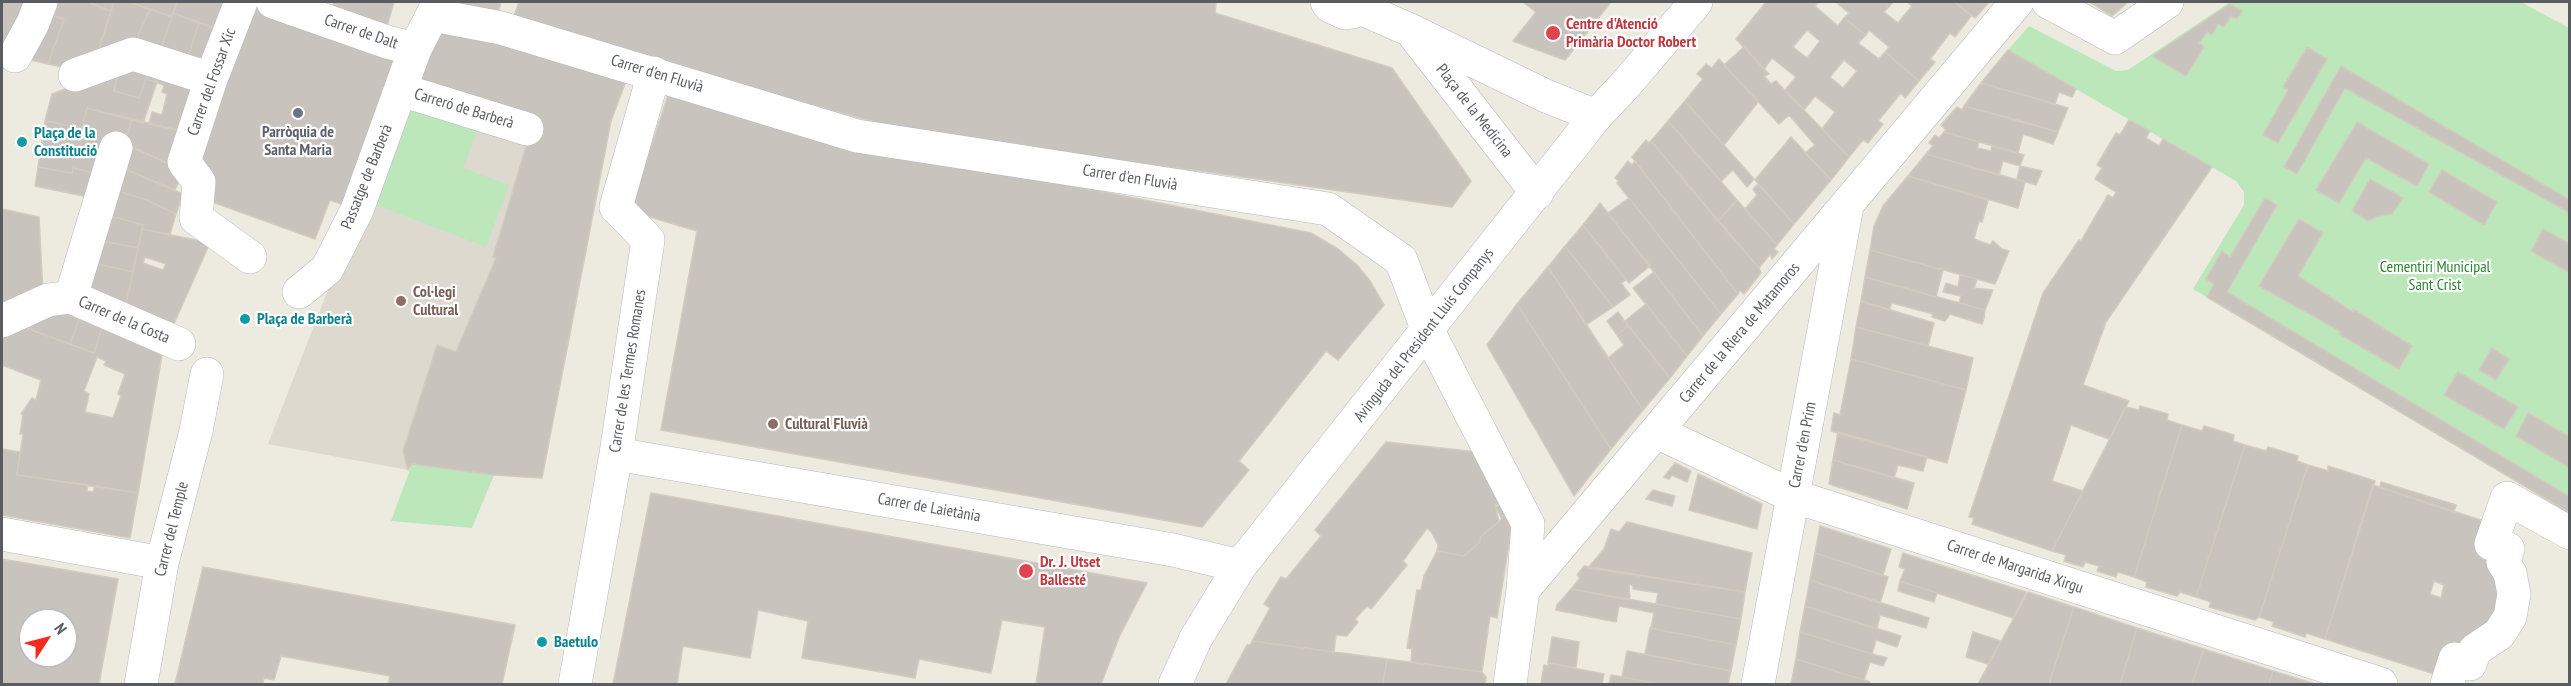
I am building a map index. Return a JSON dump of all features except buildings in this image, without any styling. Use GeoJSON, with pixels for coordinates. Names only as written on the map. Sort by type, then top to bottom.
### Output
{"type":"FeatureCollection","features":[{"type":"Feature","properties":{"kind":"street"},"geometry":{"type":"LineString","coordinates":[[15,56],[33,23],[41,2]]}},
{"type":"Feature","properties":{"kind":"street","name":"Carrer del Fossar Xic"},"geometry":{"type":"LineString","coordinates":[[241,2],[211,79],[184,162],[199,182],[196,218],[250,257]]}},
{"type":"Feature","properties":{"kind":"street","name":"Carrer de Dalt"},"geometry":{"type":"LineString","coordinates":[[273,2],[387,42],[415,49]]}},
{"type":"Feature","properties":{"kind":"street","name":"Plaça de la Medicina"},"geometry":{"type":"LineString","coordinates":[[1327,2],[1330,6],[1345,13],[1363,5],[1546,96],[1596,116]]}},
{"type":"Feature","properties":{"kind":"street","name":"Avinguda del President Lluís Companys"},"geometry":{"type":"LineString","coordinates":[[1174,684],[1196,638],[1240,566],[1596,116],[1632,78],[1696,2]]}},
{"type":"Feature","properties":{"kind":"street","name":"Carrer de la Riera de Matamoros"},"geometry":{"type":"LineString","coordinates":[[1523,590],[2017,2]]}},
{"type":"Feature","properties":{"kind":"street"},"geometry":{"type":"LineString","coordinates":[[2048,2],[2115,38],[2167,2]]}},
{"type":"Feature","properties":{"kind":"street","name":"Passatge de Barberà"},"geometry":{"type":"LineString","coordinates":[[300,292],[327,269],[357,210],[415,49],[436,8]]}},
{"type":"Feature","properties":{"kind":"street","name":"Carrer d'en Fluvià"},"geometry":{"type":"LineString","coordinates":[[436,8],[505,15],[654,73],[857,136],[1328,209],[1401,260],[1428,331],[1528,524],[1523,590]]}},
{"type":"Feature","properties":{"kind":"street","name":"Plaça de la Medicina"},"geometry":{"type":"LineString","coordinates":[[1410,30],[1537,193]]}},
{"type":"Feature","properties":{"kind":"street"},"geometry":{"type":"LineString","coordinates":[[75,75],[132,54],[211,79]]}},
{"type":"Feature","properties":{"kind":"street","name":"Carrer de les Termes Romanes"},"geometry":{"type":"LineString","coordinates":[[575,684],[616,454],[648,240],[616,207],[654,73]]}},
{"type":"Feature","properties":{"kind":"street","name":"Carreró de Barberà"},"geometry":{"type":"LineString","coordinates":[[401,90],[527,129]]}},
{"type":"Feature","properties":{"kind":"street"},"geometry":{"type":"LineString","coordinates":[[71,297],[116,148]]}},
{"type":"Feature","properties":{"kind":"street","name":"Carrer d'en Prim"},"geometry":{"type":"LineString","coordinates":[[1758,684],[1847,205]]}},
{"type":"Feature","properties":{"kind":"street","name":"Carrer de la Costa"},"geometry":{"type":"LineString","coordinates":[[2,321],[48,300],[71,297],[179,344]]}},
{"type":"Feature","properties":{"kind":"street"},"geometry":{"type":"LineString","coordinates":[[1803,298],[1814,310],[1785,464],[1771,470],[1692,434],[1689,418],[1787,300],[1803,298]]}},
{"type":"Feature","properties":{"kind":"street","name":"Carrer del Temple"},"geometry":{"type":"LineString","coordinates":[[141,684],[162,563],[196,431],[207,374]]}},
{"type":"Feature","properties":{"kind":"street","name":"Carrer de Margarida Xirgu"},"geometry":{"type":"LineString","coordinates":[[1657,432],[1793,496],[2381,684]]}},
{"type":"Feature","properties":{"kind":"street","name":"Carrer de Laietània"},"geometry":{"type":"LineString","coordinates":[[616,454],[1173,550],[1240,566]]}},
{"type":"Feature","properties":{"kind":"street"},"geometry":{"type":"LineString","coordinates":[[2447,684],[2456,659],[2470,664],[2475,650],[2499,634],[2510,617],[2514,594],[2510,573],[2503,562],[2508,549],[2492,544],[2507,498],[2570,533]]}},
{"type":"Feature","properties":{"kind":"street"},"geometry":{"type":"LineString","coordinates":[[2,534],[162,563]]}},
{"type":"Feature","properties":{"kind":"street"},"geometry":{"type":"LineString","coordinates":[[1510,684],[1523,590]]}},
{"type":"Feature","properties":{"kind":"shaded area","name":"Col·legi Cultural"},"geometry":{"type":"Polygon","coordinates":[[[410,98],[529,138],[493,257],[496,258],[456,352],[437,345],[403,451],[408,470],[268,444],[343,251],[410,98]]]}},
{"type":"Feature","properties":{"kind":"green space","name":"Cementiri Municipal Sant Crist"},"geometry":{"type":"Polygon","coordinates":[[[2230,2],[2521,2],[2569,28],[2569,513],[2193,289],[2244,205],[2244,192],[2236,181],[2008,50],[2029,26],[2116,71],[2128,70],[2230,2]]]}},
{"type":"Feature","properties":{"kind":"green space"},"geometry":{"type":"Polygon","coordinates":[[[414,105],[478,129],[463,168],[509,185],[486,247],[376,205],[414,105]]]}},
{"type":"Feature","properties":{"kind":"green space"},"geometry":{"type":"Polygon","coordinates":[[[412,464],[494,475],[472,528],[391,521],[412,464]]]}},
{"type":"Feature","properties":{"kind":"place","name":"Centre d'Atenció Primària Doctor Robert"},"geometry":{"type":"Point","coordinates":[1553,33]}},
{"type":"Feature","properties":{"kind":"place","name":"Parròquia de Santa Maria"},"geometry":{"type":"Point","coordinates":[298,113]}},
{"type":"Feature","properties":{"kind":"place","name":"Plaça de la Constitució"},"geometry":{"type":"Point","coordinates":[22,142]}},
{"type":"Feature","properties":{"kind":"place","name":"Col·legi Cultural"},"geometry":{"type":"Point","coordinates":[401,301]}},
{"type":"Feature","properties":{"kind":"place","name":"Plaça de Barberà"},"geometry":{"type":"Point","coordinates":[245,319]}},
{"type":"Feature","properties":{"kind":"place","name":"Cultural Fluvià"},"geometry":{"type":"Point","coordinates":[773,424]}},
{"type":"Feature","properties":{"kind":"place","name":"Dr. J. Utset Ballesté"},"geometry":{"type":"Point","coordinates":[1026,571]}},
{"type":"Feature","properties":{"kind":"place","name":"Baetulo"},"geometry":{"type":"Point","coordinates":[542,642]}}]}
